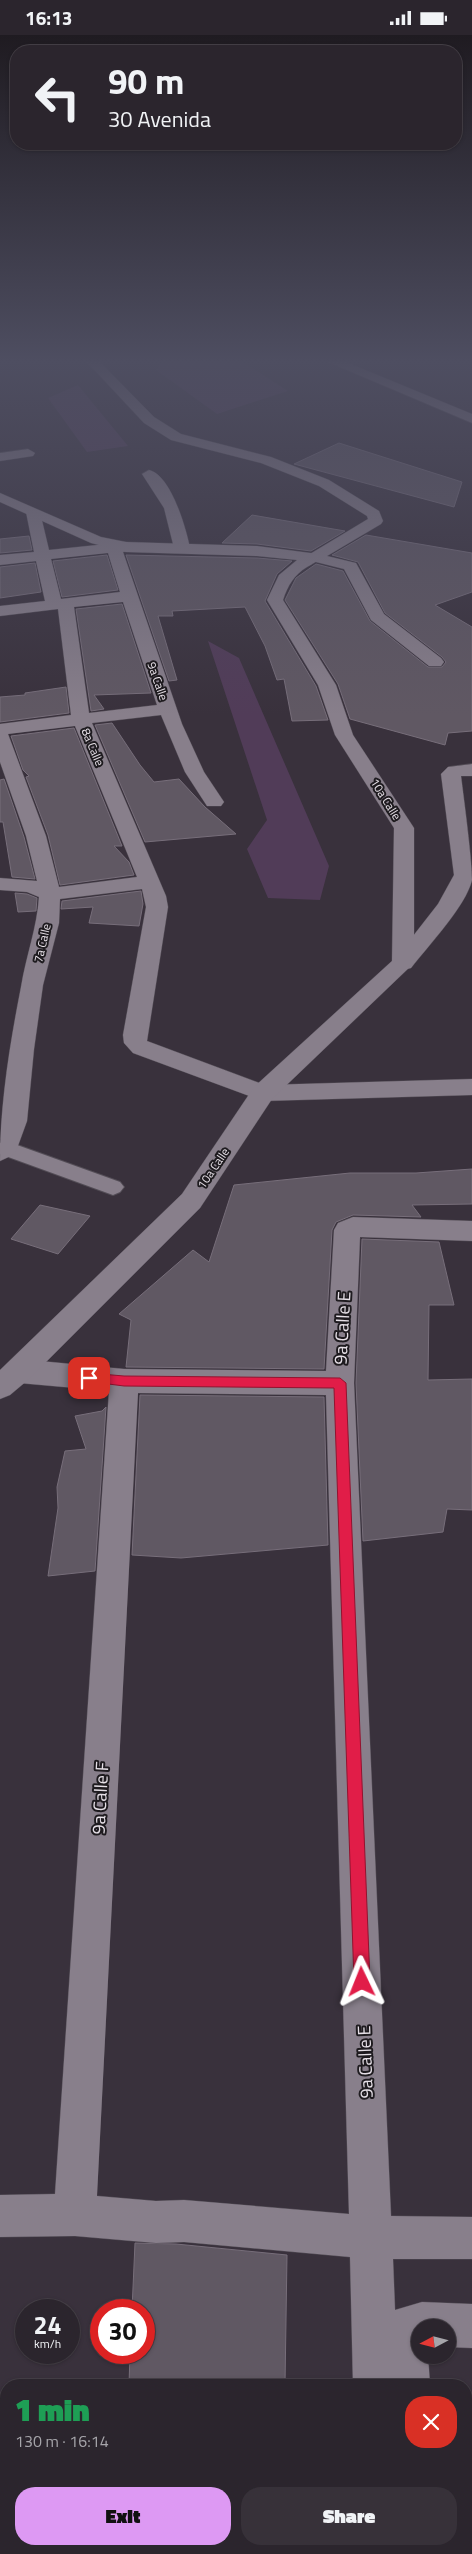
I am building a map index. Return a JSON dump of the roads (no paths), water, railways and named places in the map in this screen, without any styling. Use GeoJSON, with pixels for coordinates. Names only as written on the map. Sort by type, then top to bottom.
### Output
{"type":"FeatureCollection","features":[{"type":"Feature","properties":{"kind":"street"},"geometry":{"type":"LineString","coordinates":[[153,480],[165,493],[172,509],[182,548]]}},
{"type":"Feature","properties":{"kind":"street","name":"10a Calle"},"geometry":{"type":"LineString","coordinates":[[10,1379],[191,1201],[263,1093],[403,963],[404,828],[344,735],[327,685],[275,600],[280,582],[294,568],[376,521],[374,514],[345,494],[316,480]]}},
{"type":"Feature","properties":{"kind":"street"},"geometry":{"type":"LineString","coordinates":[[0,497],[121,550]]}},
{"type":"Feature","properties":{"kind":"street","name":"8a Calle"},"geometry":{"type":"LineString","coordinates":[[33,512],[43,555],[59,604],[81,719],[153,889],[158,907],[135,1035],[136,1043],[140,1048],[263,1093]]}},
{"type":"Feature","properties":{"kind":"street"},"geometry":{"type":"LineString","coordinates":[[0,560],[43,555],[182,548],[257,551],[313,557],[350,566],[377,617],[435,662]]}},
{"type":"Feature","properties":{"kind":"street","name":"9a Calle"},"geometry":{"type":"LineString","coordinates":[[121,550],[129,596],[181,747],[214,802]]}},
{"type":"Feature","properties":{"kind":"street"},"geometry":{"type":"LineString","coordinates":[[0,611],[129,596]]}},
{"type":"Feature","properties":{"kind":"street"},"geometry":{"type":"LineString","coordinates":[[0,729],[168,709]]}},
{"type":"Feature","properties":{"kind":"street","name":"7a Calle"},"geometry":{"type":"LineString","coordinates":[[0,736],[36,836],[50,894],[48,923],[8,1094],[15,1121],[3,1150]]}},
{"type":"Feature","properties":{"kind":"street"},"geometry":{"type":"LineString","coordinates":[[403,963],[468,882],[451,774],[455,771],[472,770]]}},
{"type":"Feature","properties":{"kind":"street"},"geometry":{"type":"LineString","coordinates":[[0,884],[30,886],[50,894],[153,889]]}},
{"type":"Feature","properties":{"kind":"street"},"geometry":{"type":"LineString","coordinates":[[263,1093],[472,1087]]}},
{"type":"Feature","properties":{"kind":"street","name":"9a Calle E"},"geometry":{"type":"LineString","coordinates":[[376,2379],[340,1383],[347,1230],[353,1227],[472,1231]]}},
{"type":"Feature","properties":{"kind":"street"},"geometry":{"type":"LineString","coordinates":[[10,1379],[340,1383]]}},
{"type":"Feature","properties":{"kind":"street","name":"9a Calle F"},"geometry":{"type":"LineString","coordinates":[[75,2215],[124,1381]]}},
{"type":"Feature","properties":{"kind":"street"},"geometry":{"type":"LineString","coordinates":[[0,2216],[75,2215],[156,2222],[184,2221],[371,2237],[472,2238]]}},
{"type":"Feature","properties":{"kind":"street"},"geometry":{"type":"LineString","coordinates":[[407,2379],[404,2343],[409,2327],[422,2324],[472,2326]]}},
{"type":"Feature","properties":{"kind":"lane"},"geometry":{"type":"LineString","coordinates":[[3,1150],[113,1187]]}}]}
